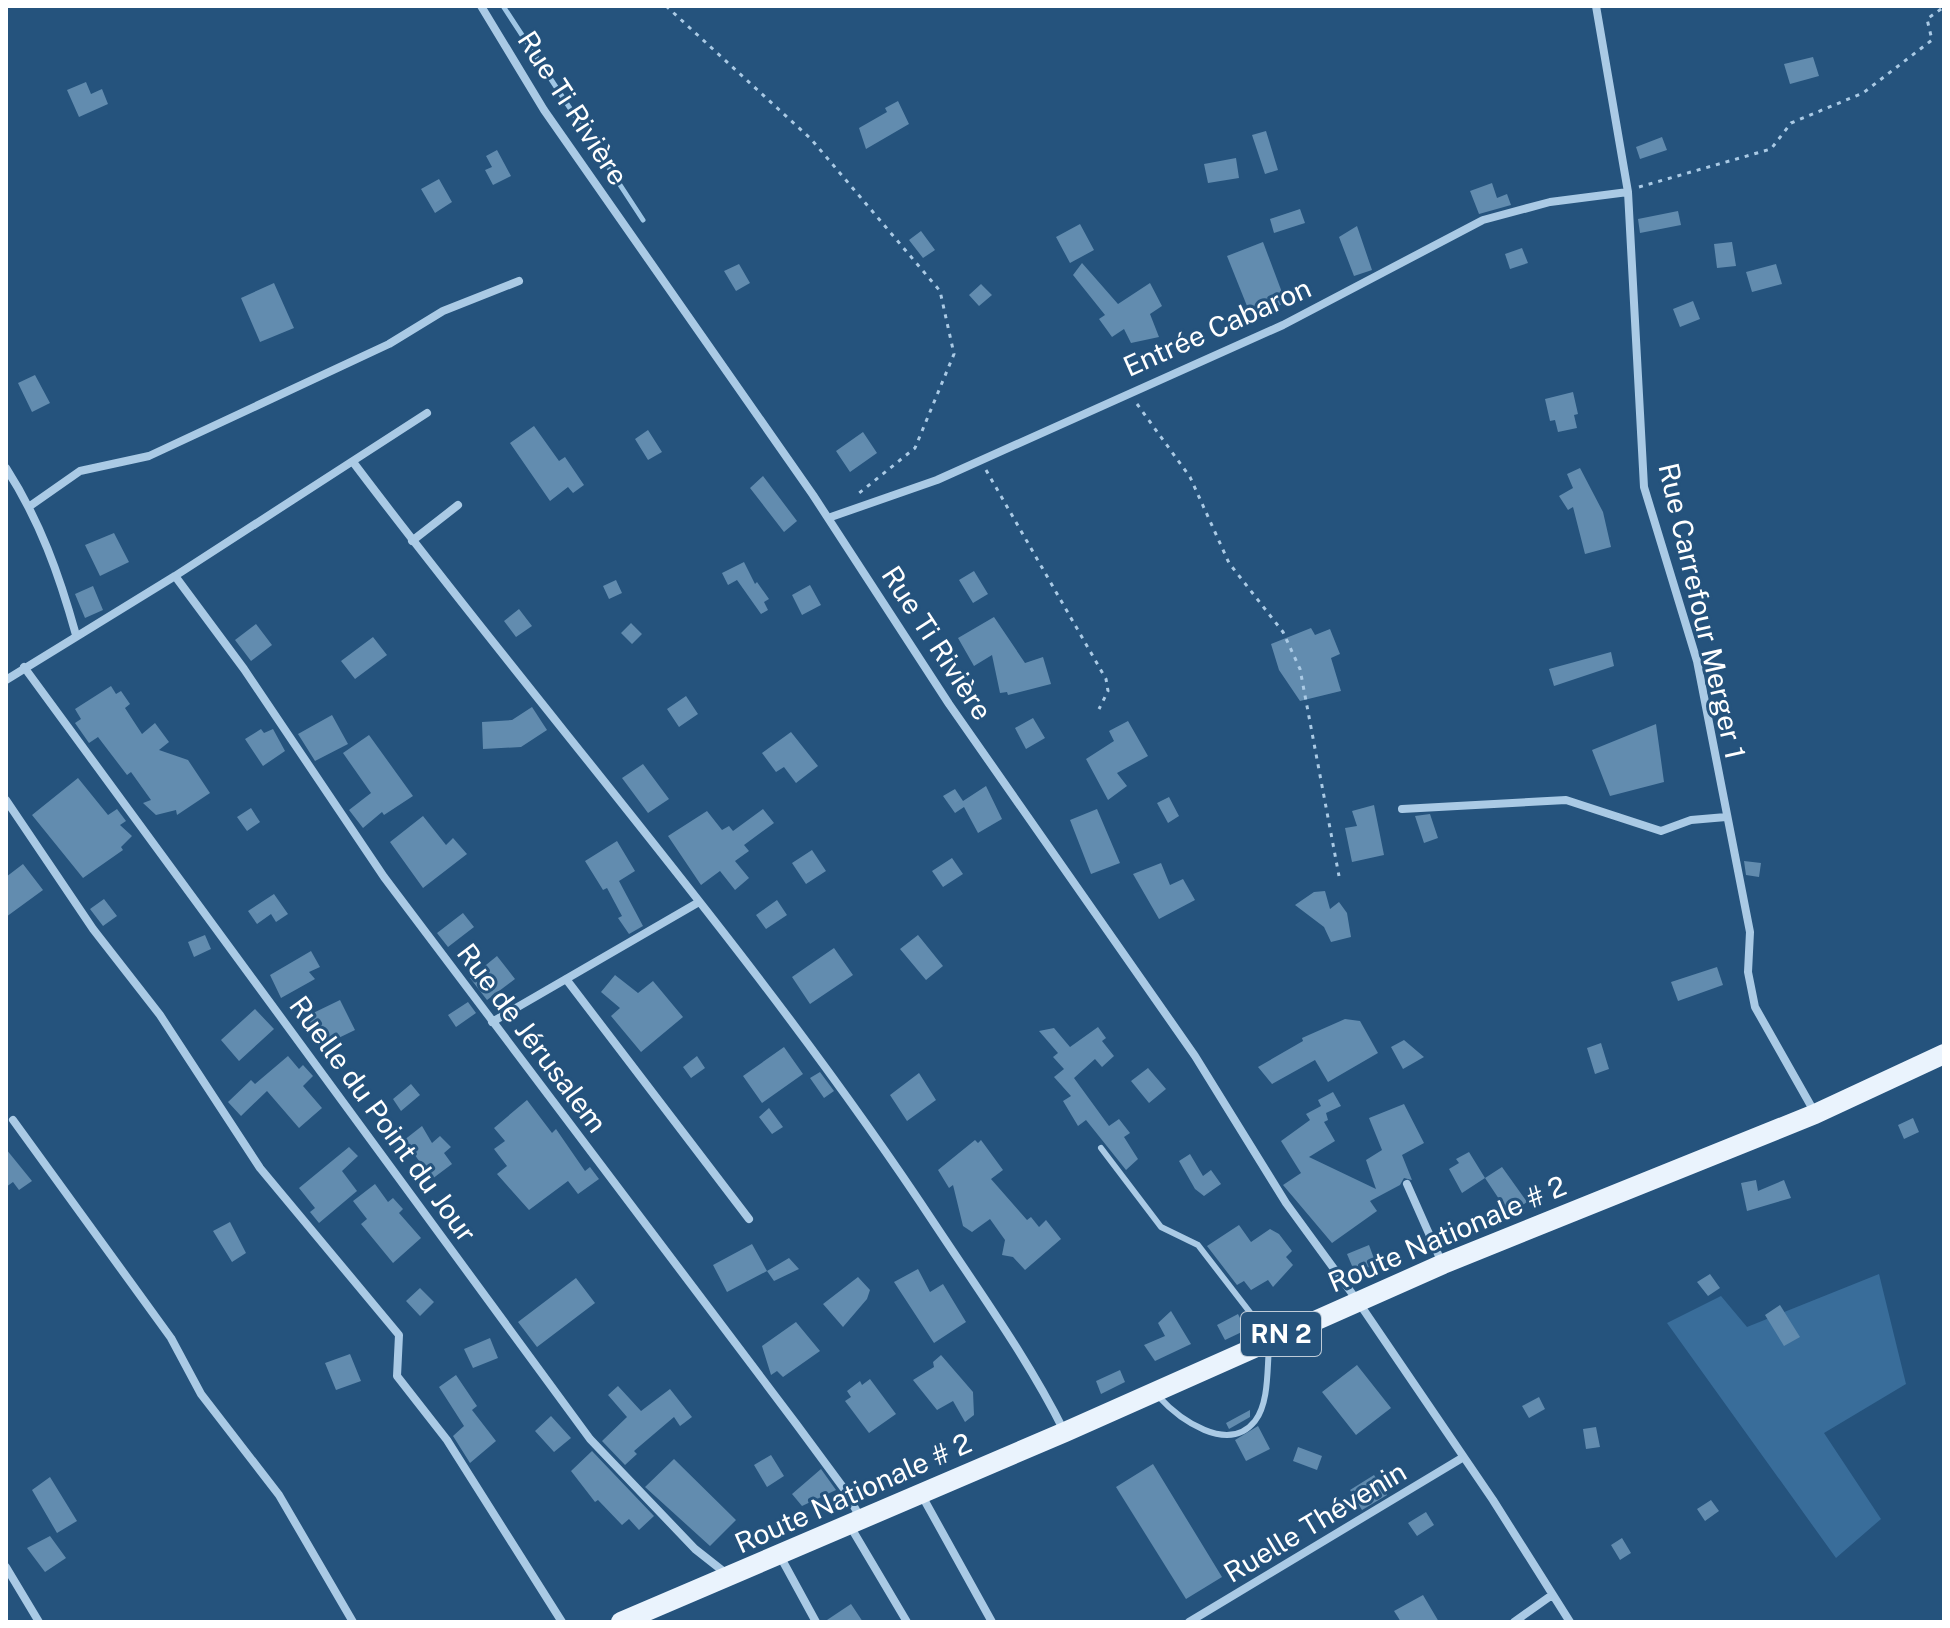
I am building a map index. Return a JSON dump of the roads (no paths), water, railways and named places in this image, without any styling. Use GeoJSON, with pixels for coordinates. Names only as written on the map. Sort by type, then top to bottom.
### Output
{"type":"FeatureCollection","features":[{"type":"Feature","properties":{"kind":"main road","name":"Route Nationale # 2"},"geometry":{"type":"LineString","coordinates":[[621,1622],[1065,1432],[1270,1338],[1359,1303],[1443,1264],[1815,1114],[1944,1054]]}},
{"type":"Feature","properties":{"kind":"street","name":"Rue Ti Rivière"},"geometry":{"type":"LineString","coordinates":[[481,6],[544,110],[828,518],[949,704],[1195,1056],[1286,1203],[1359,1303],[1570,1622]]}},
{"type":"Feature","properties":{"kind":"street","name":"Rue Carrefour Merger 1"},"geometry":{"type":"LineString","coordinates":[[1596,6],[1628,192],[1644,487],[1697,661],[1750,932],[1748,972],[1755,1007],[1815,1114]]}},
{"type":"Feature","properties":{"kind":"street","name":"Entrée Cabaron"},"geometry":{"type":"LineString","coordinates":[[828,518],[868,506],[981,460],[1128,391],[1283,325],[1483,220],[1550,202],[1628,192]]}},
{"type":"Feature","properties":{"kind":"street"},"geometry":{"type":"LineString","coordinates":[[30,506],[80,471],[149,456],[389,344],[443,311],[519,281]]}},
{"type":"Feature","properties":{"kind":"street"},"geometry":{"type":"LineString","coordinates":[[6,680],[175,576],[427,413]]}},
{"type":"Feature","properties":{"kind":"street"},"geometry":{"type":"LineString","coordinates":[[353,462],[412,541],[699,902],[878,1137],[1042,1386],[1065,1432]]}},
{"type":"Feature","properties":{"kind":"street"},"geometry":{"type":"LineString","coordinates":[[6,468],[30,506],[57,564],[76,635]]}},
{"type":"Feature","properties":{"kind":"street"},"geometry":{"type":"LineString","coordinates":[[412,541],[458,505]]}},
{"type":"Feature","properties":{"kind":"street","name":"Rue de Jérusalem"},"geometry":{"type":"LineString","coordinates":[[175,576],[244,669],[384,877],[845,1490],[856,1522],[907,1622]]}},
{"type":"Feature","properties":{"kind":"street","name":"Ruelle du Point du Jour"},"geometry":{"type":"LineString","coordinates":[[24,667],[590,1439],[695,1549],[730,1577]]}},
{"type":"Feature","properties":{"kind":"street"},"geometry":{"type":"LineString","coordinates":[[6,800],[93,929],[160,1015],[260,1168],[399,1335],[397,1376],[447,1440],[562,1622]]}},
{"type":"Feature","properties":{"kind":"street"},"geometry":{"type":"LineString","coordinates":[[1402,809],[1566,800],[1661,831],[1691,820],[1726,817]]}},
{"type":"Feature","properties":{"kind":"street"},"geometry":{"type":"LineString","coordinates":[[492,1022],[699,902]]}},
{"type":"Feature","properties":{"kind":"street"},"geometry":{"type":"LineString","coordinates":[[566,979],[749,1219]]}},
{"type":"Feature","properties":{"kind":"street"},"geometry":{"type":"LineString","coordinates":[[13,1120],[171,1338],[201,1394],[279,1495],[353,1622]]}},
{"type":"Feature","properties":{"kind":"street"},"geometry":{"type":"LineString","coordinates":[[1407,1184],[1443,1264]]}},
{"type":"Feature","properties":{"kind":"street","name":"Ruelle Thévenin"},"geometry":{"type":"LineString","coordinates":[[1189,1622],[1462,1458]]}},
{"type":"Feature","properties":{"kind":"street"},"geometry":{"type":"LineString","coordinates":[[921,1493],[992,1622]]}},
{"type":"Feature","properties":{"kind":"street"},"geometry":{"type":"LineString","coordinates":[[780,1555],[816,1622]]}},
{"type":"Feature","properties":{"kind":"street"},"geometry":{"type":"LineString","coordinates":[[6,1567],[39,1622]]}},
{"type":"Feature","properties":{"kind":"street"},"geometry":{"type":"LineString","coordinates":[[1514,1622],[1552,1595]]}},
{"type":"Feature","properties":{"kind":"lane"},"geometry":{"type":"LineString","coordinates":[[1101,1148],[1161,1227],[1198,1245],[1270,1338],[1264,1399],[1256,1420],[1244,1431],[1226,1436],[1200,1428],[1170,1408],[1153,1391]]}},
{"type":"Feature","properties":{"kind":"waterway"},"geometry":{"type":"LineString","coordinates":[[503,6],[643,220]]}}]}
